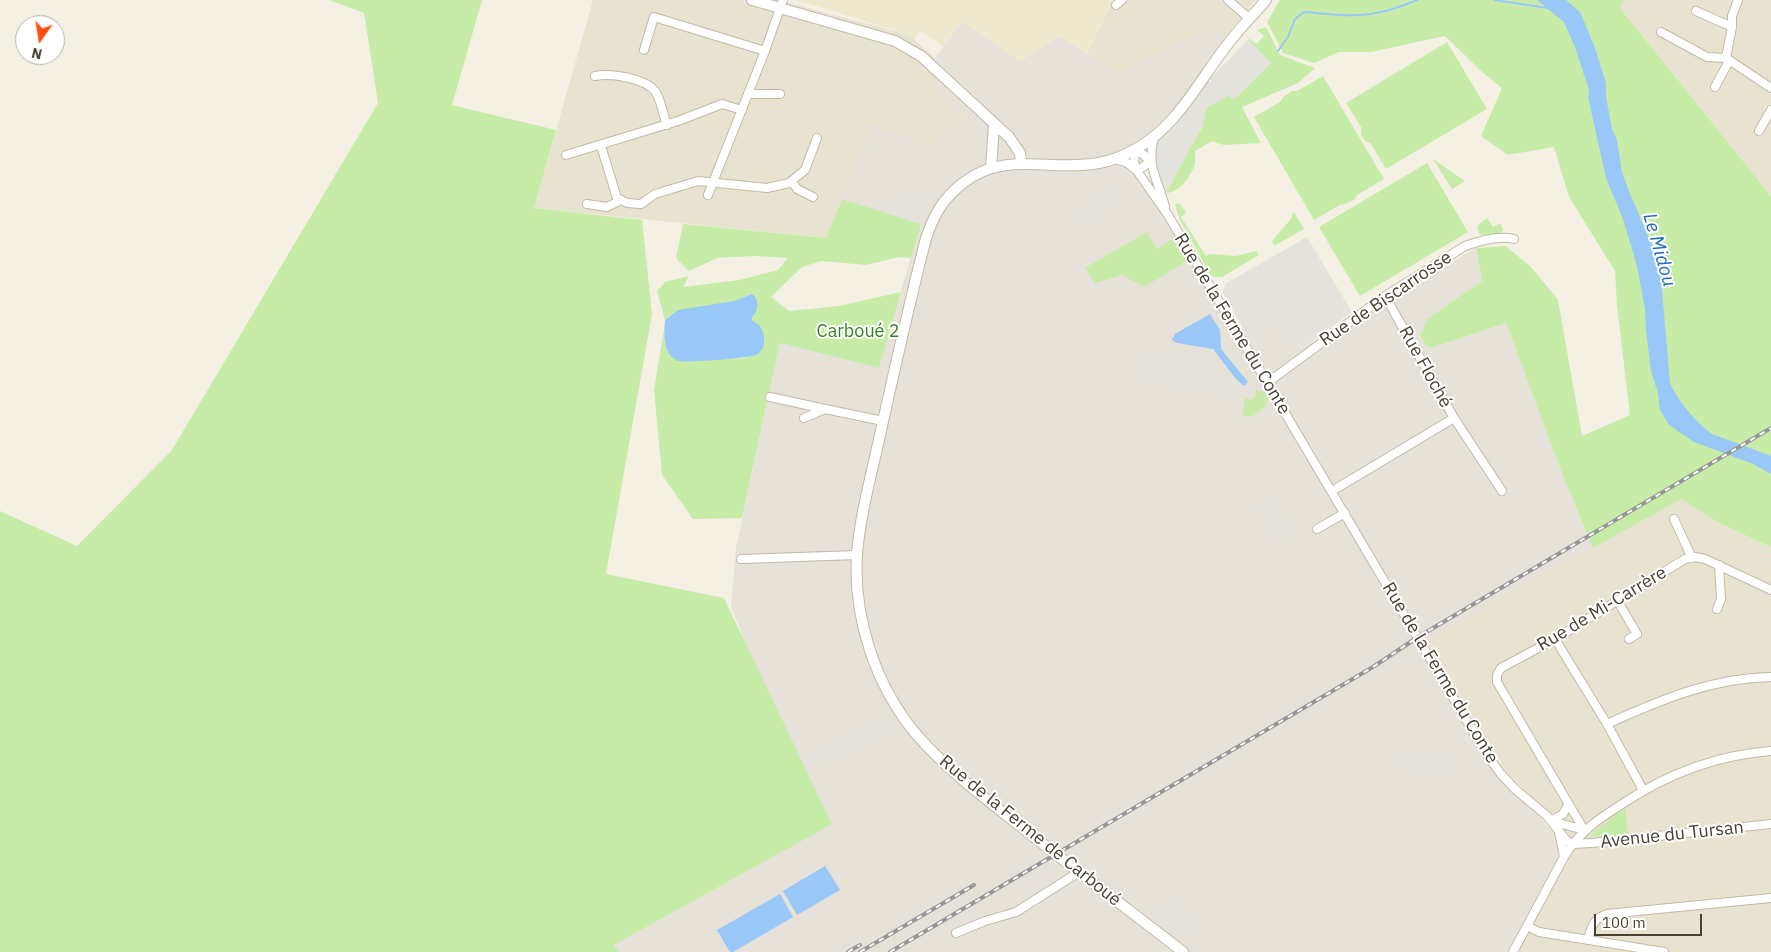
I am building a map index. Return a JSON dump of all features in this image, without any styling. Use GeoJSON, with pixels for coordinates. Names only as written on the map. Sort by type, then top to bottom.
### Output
{"type":"FeatureCollection","features":[{"type":"Feature","properties":{"kind":"street"},"geometry":{"type":"LineString","coordinates":[[752,0],[781,4],[895,41],[921,56],[1015,144],[1020,153],[1021,163]]}},
{"type":"Feature","properties":{"kind":"street"},"geometry":{"type":"LineString","coordinates":[[1116,5],[1122,0]]}},
{"type":"Feature","properties":{"kind":"street"},"geometry":{"type":"LineString","coordinates":[[1228,0],[1250,19]]}},
{"type":"Feature","properties":{"kind":"street"},"geometry":{"type":"LineString","coordinates":[[1137,171],[1150,162],[1144,155],[1135,150],[1154,137],[1175,118],[1231,40],[1266,0]]}},
{"type":"Feature","properties":{"kind":"street"},"geometry":{"type":"LineString","coordinates":[[1715,87],[1728,60],[1732,16],[1738,0]]}},
{"type":"Feature","properties":{"kind":"street"},"geometry":{"type":"LineString","coordinates":[[708,195],[765,51],[781,4]]}},
{"type":"Feature","properties":{"kind":"street"},"geometry":{"type":"LineString","coordinates":[[1696,11],[1732,28]]}},
{"type":"Feature","properties":{"kind":"street"},"geometry":{"type":"LineString","coordinates":[[644,50],[655,13],[765,51]]}},
{"type":"Feature","properties":{"kind":"street"},"geometry":{"type":"LineString","coordinates":[[1661,32],[1707,57],[1728,60],[1771,88]]}},
{"type":"Feature","properties":{"kind":"street"},"geometry":{"type":"LineString","coordinates":[[595,76],[608,74],[647,83],[656,93],[666,125]]}},
{"type":"Feature","properties":{"kind":"street"},"geometry":{"type":"LineString","coordinates":[[748,94],[780,94]]}},
{"type":"Feature","properties":{"kind":"street"},"geometry":{"type":"LineString","coordinates":[[761,95],[763,104]]}},
{"type":"Feature","properties":{"kind":"street"},"geometry":{"type":"LineString","coordinates":[[566,155],[666,125],[722,104],[742,110]]}},
{"type":"Feature","properties":{"kind":"street"},"geometry":{"type":"LineString","coordinates":[[1759,131],[1771,110]]}},
{"type":"Feature","properties":{"kind":"street"},"geometry":{"type":"LineString","coordinates":[[991,168],[994,125]]}},
{"type":"Feature","properties":{"kind":"street","name":"Rue de la Ferme du Conte"},"geometry":{"type":"LineString","coordinates":[[1154,137],[1150,162],[1166,212]]}},
{"type":"Feature","properties":{"kind":"street"},"geometry":{"type":"LineString","coordinates":[[601,146],[617,198],[627,204],[641,204],[654,194],[698,181],[767,188],[788,183],[805,170],[817,138]]}},
{"type":"Feature","properties":{"kind":"street","name":"Rue de la Ferme du Conte"},"geometry":{"type":"LineString","coordinates":[[1135,150],[1134,158],[1137,171]]}},
{"type":"Feature","properties":{"kind":"street","name":"Rue de la Ferme de Carboué"},"geometry":{"type":"LineString","coordinates":[[1135,150],[1114,159],[1083,165],[1021,163],[991,168],[974,174],[944,200],[929,227],[863,510],[857,555],[857,590],[860,611],[876,668],[895,704],[915,733],[939,758],[979,794],[1182,952]]}},
{"type":"Feature","properties":{"kind":"street","name":"Rue de la Ferme du Conte"},"geometry":{"type":"LineString","coordinates":[[1114,159],[1126,162],[1137,171],[1166,212],[1487,754],[1501,774],[1515,789],[1551,821],[1567,841],[1572,844]]}},
{"type":"Feature","properties":{"kind":"street"},"geometry":{"type":"LineString","coordinates":[[792,180],[797,189],[813,197]]}},
{"type":"Feature","properties":{"kind":"street"},"geometry":{"type":"LineString","coordinates":[[587,204],[607,207],[620,200]]}},
{"type":"Feature","properties":{"kind":"street","name":"Rue de Biscarrosse"},"geometry":{"type":"LineString","coordinates":[[1267,383],[1385,296],[1465,246],[1479,241],[1509,237],[1514,239]]}},
{"type":"Feature","properties":{"kind":"street","name":"Rue Floché"},"geometry":{"type":"LineString","coordinates":[[1332,491],[1454,418],[1385,296]]}},
{"type":"Feature","properties":{"kind":"street"},"geometry":{"type":"LineString","coordinates":[[770,397],[883,421]]}},
{"type":"Feature","properties":{"kind":"street"},"geometry":{"type":"LineString","coordinates":[[804,418],[825,409]]}},
{"type":"Feature","properties":{"kind":"street"},"geometry":{"type":"LineString","coordinates":[[1454,418],[1502,491]]}},
{"type":"Feature","properties":{"kind":"street"},"geometry":{"type":"LineString","coordinates":[[1317,530],[1346,513]]}},
{"type":"Feature","properties":{"kind":"street"},"geometry":{"type":"LineString","coordinates":[[1674,519],[1692,558]]}},
{"type":"Feature","properties":{"kind":"street"},"geometry":{"type":"LineString","coordinates":[[741,558],[857,555]]}},
{"type":"Feature","properties":{"kind":"street","name":"Rue de Mi-Carrère"},"geometry":{"type":"LineString","coordinates":[[1568,805],[1497,682],[1497,675],[1501,668],[1555,639],[1685,559],[1706,559],[1719,565]]}},
{"type":"Feature","properties":{"kind":"street"},"geometry":{"type":"LineString","coordinates":[[1717,609],[1721,599],[1719,565],[1771,590]]}},
{"type":"Feature","properties":{"kind":"street"},"geometry":{"type":"LineString","coordinates":[[1617,600],[1637,634],[1628,639]]}},
{"type":"Feature","properties":{"kind":"street"},"geometry":{"type":"LineString","coordinates":[[1555,639],[1607,724],[1643,790]]}},
{"type":"Feature","properties":{"kind":"street"},"geometry":{"type":"LineString","coordinates":[[1607,724],[1654,702],[1692,690],[1733,680],[1771,677]]}},
{"type":"Feature","properties":{"kind":"street"},"geometry":{"type":"LineString","coordinates":[[1513,952],[1572,844],[1584,830],[1643,790],[1693,767],[1725,757],[1771,751]]}},
{"type":"Feature","properties":{"kind":"street"},"geometry":{"type":"LineString","coordinates":[[1551,821],[1563,814],[1568,805],[1584,830]]}},
{"type":"Feature","properties":{"kind":"street","name":"Rue de la Ferme du Conte"},"geometry":{"type":"LineString","coordinates":[[1551,821],[1584,830]]}},
{"type":"Feature","properties":{"kind":"street","name":"Avenue du Tursan"},"geometry":{"type":"LineString","coordinates":[[1572,844],[1592,844],[1771,824]]}},
{"type":"Feature","properties":{"kind":"street","name":"Rue de la Ferme du Conte"},"geometry":{"type":"LineString","coordinates":[[1558,830],[1564,858]]}},
{"type":"Feature","properties":{"kind":"street"},"geometry":{"type":"LineString","coordinates":[[956,933],[985,921],[1016,912],[1079,872]]}},
{"type":"Feature","properties":{"kind":"street"},"geometry":{"type":"LineString","coordinates":[[1588,940],[1592,925],[1596,920],[1607,914],[1771,898]]}},
{"type":"Feature","properties":{"kind":"street"},"geometry":{"type":"LineString","coordinates":[[1527,926],[1539,932],[1664,952]]}},
{"type":"Feature","properties":{"kind":"shaded area"},"geometry":{"type":"Polygon","coordinates":[[[593,0],[778,0],[906,34],[935,58],[942,96],[968,117],[926,146],[873,123],[826,238],[534,208],[593,0]]]}},
{"type":"Feature","properties":{"kind":"shaded area"},"geometry":{"type":"Polygon","coordinates":[[[797,0],[1113,0],[1087,53],[1059,36],[1020,61],[962,21],[943,46],[921,31],[914,39],[906,34],[797,0]]]}},
{"type":"Feature","properties":{"kind":"shaded area"},"geometry":{"type":"Polygon","coordinates":[[[1113,0],[1256,0],[1225,37],[1215,28],[1118,72],[1087,53],[1113,0]]]}},
{"type":"Feature","properties":{"kind":"shaded area"},"geometry":{"type":"Polygon","coordinates":[[[1624,0],[1771,0],[1771,196],[1620,8],[1624,0]]]}},
{"type":"Feature","properties":{"kind":"shaded area"},"geometry":{"type":"Polygon","coordinates":[[[962,21],[1020,61],[1059,36],[1118,72],[1215,28],[1225,37],[1136,179],[1246,333],[1280,314],[1301,349],[1476,248],[1482,281],[1427,319],[1431,348],[1506,323],[1561,471],[1593,548],[1426,639],[1515,789],[1571,852],[1518,952],[619,952],[614,945],[776,855],[831,822],[755,665],[731,607],[736,548],[780,343],[879,367],[920,225],[842,199],[873,123],[926,146],[968,117],[942,96],[935,58],[962,21]]]}},
{"type":"Feature","properties":{"kind":"shaded area"},"geometry":{"type":"Polygon","coordinates":[[[1248,40],[1271,63],[1234,99],[1229,95],[1206,108],[1202,128],[1166,193],[1157,176],[1153,151],[1156,144],[1184,113],[1208,79],[1209,82],[1212,82],[1210,79],[1248,40]]]}},
{"type":"Feature","properties":{"kind":"shaded area"},"geometry":{"type":"Polygon","coordinates":[[[1115,184],[1119,188],[1086,221],[1082,217],[1115,184]]]}},
{"type":"Feature","properties":{"kind":"shaded area"},"geometry":{"type":"Polygon","coordinates":[[[901,194],[905,197],[907,194],[925,209],[916,223],[887,213],[901,194]]]}},
{"type":"Feature","properties":{"kind":"shaded area"},"geometry":{"type":"Polygon","coordinates":[[[1307,237],[1352,312],[1302,349],[1278,315],[1246,333],[1223,293],[1225,284],[1307,237]]]}},
{"type":"Feature","properties":{"kind":"shaded area"},"geometry":{"type":"Polygon","coordinates":[[[1158,352],[1210,362],[1223,382],[1222,393],[1147,379],[1142,361],[1152,358],[1158,352]]]}},
{"type":"Feature","properties":{"kind":"shaded area"},"geometry":{"type":"Polygon","coordinates":[[[1681,499],[1719,523],[1771,547],[1771,952],[1518,952],[1571,852],[1546,814],[1506,771],[1426,638],[1681,499]]]}},
{"type":"Feature","properties":{"kind":"shaded area"},"geometry":{"type":"Polygon","coordinates":[[[1270,502],[1288,532],[1280,537],[1262,508],[1270,502]]]}},
{"type":"Feature","properties":{"kind":"shaded area"},"geometry":{"type":"Polygon","coordinates":[[[884,724],[885,729],[811,763],[809,757],[884,724]]]}},
{"type":"Feature","properties":{"kind":"shaded area"},"geometry":{"type":"Polygon","coordinates":[[[1411,753],[1418,760],[1429,761],[1442,755],[1445,768],[1430,774],[1411,771],[1401,762],[1411,753]]]}},
{"type":"Feature","properties":{"kind":"shaded area"},"geometry":{"type":"Polygon","coordinates":[[[1179,901],[1191,925],[1174,935],[1150,916],[1179,901]]]}},
{"type":"Feature","properties":{"kind":"green space"},"geometry":{"type":"Polygon","coordinates":[[[329,0],[482,0],[452,105],[556,130],[534,208],[642,220],[652,314],[606,574],[724,598],[832,824],[614,945],[619,952],[0,952],[0,511],[77,546],[172,450],[378,103],[364,13],[329,0]]]}},
{"type":"Feature","properties":{"kind":"green space"},"geometry":{"type":"Polygon","coordinates":[[[1280,0],[1624,0],[1620,8],[1771,196],[1771,547],[1719,523],[1681,499],[1593,548],[1561,471],[1506,323],[1431,348],[1425,344],[1421,336],[1427,319],[1482,281],[1476,248],[1506,246],[1531,267],[1558,300],[1582,436],[1630,415],[1617,305],[1615,271],[1569,197],[1554,147],[1508,155],[1481,136],[1502,88],[1481,71],[1445,36],[1371,52],[1339,52],[1314,63],[1283,53],[1267,22],[1280,0]]]}},
{"type":"Feature","properties":{"kind":"green space"},"geometry":{"type":"Polygon","coordinates":[[[1266,27],[1280,55],[1315,68],[1298,83],[1242,107],[1261,143],[1224,145],[1212,141],[1195,151],[1195,165],[1183,184],[1179,188],[1166,193],[1202,128],[1206,108],[1229,95],[1234,99],[1271,63],[1248,40],[1250,39],[1257,44],[1264,36],[1257,30],[1266,27]]]}},
{"type":"Feature","properties":{"kind":"green space"},"geometry":{"type":"Polygon","coordinates":[[[1447,42],[1487,109],[1386,169],[1371,144],[1365,141],[1361,134],[1361,127],[1346,103],[1447,42]]]}},
{"type":"Feature","properties":{"kind":"green space"},"geometry":{"type":"Polygon","coordinates":[[[1323,76],[1384,179],[1357,195],[1354,200],[1340,205],[1314,220],[1254,117],[1280,102],[1283,97],[1292,91],[1297,91],[1323,76]]]}},
{"type":"Feature","properties":{"kind":"green space"},"geometry":{"type":"Polygon","coordinates":[[[1433,159],[1465,181],[1452,189],[1433,159]]]}},
{"type":"Feature","properties":{"kind":"green space"},"geometry":{"type":"Polygon","coordinates":[[[1427,163],[1468,232],[1360,296],[1319,227],[1427,163]]]}},
{"type":"Feature","properties":{"kind":"green space","name":"Carboué 2"},"geometry":{"type":"Polygon","coordinates":[[[842,199],[921,224],[911,258],[898,257],[866,265],[821,261],[802,267],[771,297],[789,311],[839,306],[901,292],[879,368],[780,343],[742,518],[693,519],[662,475],[654,390],[664,330],[668,352],[707,358],[740,358],[753,355],[761,349],[764,339],[760,328],[752,320],[752,294],[734,301],[671,315],[665,320],[657,291],[665,282],[689,276],[683,287],[739,280],[778,270],[788,258],[754,256],[717,258],[689,271],[676,258],[683,224],[826,238],[842,199]]]}},
{"type":"Feature","properties":{"kind":"green space"},"geometry":{"type":"Polygon","coordinates":[[[1178,203],[1186,213],[1181,217],[1206,256],[1210,254],[1236,256],[1256,251],[1259,255],[1222,277],[1214,277],[1210,274],[1179,218],[1175,204],[1178,203]]]}},
{"type":"Feature","properties":{"kind":"green space"},"geometry":{"type":"Polygon","coordinates":[[[1294,212],[1304,229],[1274,246],[1272,241],[1290,220],[1294,212]]]}},
{"type":"Feature","properties":{"kind":"green space"},"geometry":{"type":"Polygon","coordinates":[[[1487,218],[1493,227],[1501,224],[1503,230],[1501,233],[1480,235],[1477,226],[1487,218]]]}},
{"type":"Feature","properties":{"kind":"green space"},"geometry":{"type":"Polygon","coordinates":[[[1147,232],[1157,249],[1173,239],[1187,261],[1144,287],[1122,275],[1095,283],[1085,268],[1147,232]]]}},
{"type":"Feature","properties":{"kind":"green space"},"geometry":{"type":"Polygon","coordinates":[[[1256,390],[1264,392],[1268,397],[1266,406],[1251,417],[1242,415],[1245,398],[1251,400],[1255,397],[1256,390]]]}},
{"type":"Feature","properties":{"kind":"green space"},"geometry":{"type":"Polygon","coordinates":[[[1625,807],[1628,834],[1594,837],[1591,835],[1625,807]]]}},
{"type":"Feature","properties":{"kind":"water"},"geometry":{"type":"Polygon","coordinates":[[[1537,0],[1566,0],[1580,12],[1594,45],[1606,83],[1606,97],[1612,129],[1617,140],[1622,172],[1658,259],[1670,383],[1673,390],[1688,411],[1712,434],[1771,456],[1771,474],[1753,464],[1694,442],[1669,425],[1660,410],[1658,393],[1651,371],[1645,309],[1637,266],[1623,219],[1606,178],[1588,97],[1589,90],[1575,47],[1564,22],[1537,0]]]}},
{"type":"Feature","properties":{"kind":"water"},"geometry":{"type":"Polygon","coordinates":[[[752,294],[755,296],[758,305],[752,320],[761,328],[764,336],[763,346],[758,354],[731,359],[677,361],[669,354],[665,339],[665,320],[678,310],[734,301],[752,294]]]}},
{"type":"Feature","properties":{"kind":"water"},"geometry":{"type":"Polygon","coordinates":[[[1210,314],[1220,330],[1221,349],[1248,382],[1244,386],[1236,379],[1213,349],[1177,343],[1172,340],[1175,334],[1210,314]]]}},
{"type":"Feature","properties":{"kind":"water"},"geometry":{"type":"Polygon","coordinates":[[[825,866],[840,890],[797,915],[783,891],[825,866]]]}},
{"type":"Feature","properties":{"kind":"water"},"geometry":{"type":"Polygon","coordinates":[[[780,894],[793,917],[730,952],[717,930],[780,894]]]}},
{"type":"Feature","properties":{"kind":"waterway"},"geometry":{"type":"LineString","coordinates":[[1278,51],[1288,37],[1295,19],[1304,12],[1364,15],[1402,6],[1417,0]]}},
{"type":"Feature","properties":{"kind":"waterway"},"geometry":{"type":"LineString","coordinates":[[1494,0],[1548,8]]}},
{"type":"Feature","properties":{"kind":"railway"},"geometry":{"type":"LineString","coordinates":[[890,952],[1373,667],[1418,637],[1771,428]]}},
{"type":"Feature","properties":{"kind":"railway"},"geometry":{"type":"LineString","coordinates":[[860,952],[974,885]]}},
{"type":"Feature","properties":{"kind":"railway"},"geometry":{"type":"LineString","coordinates":[[848,952],[860,945]]}},
{"type":"Feature","properties":{"kind":"water label","name":"Le Midou"},"geometry":{"type":"Point","coordinates":[1659,250]}}]}
